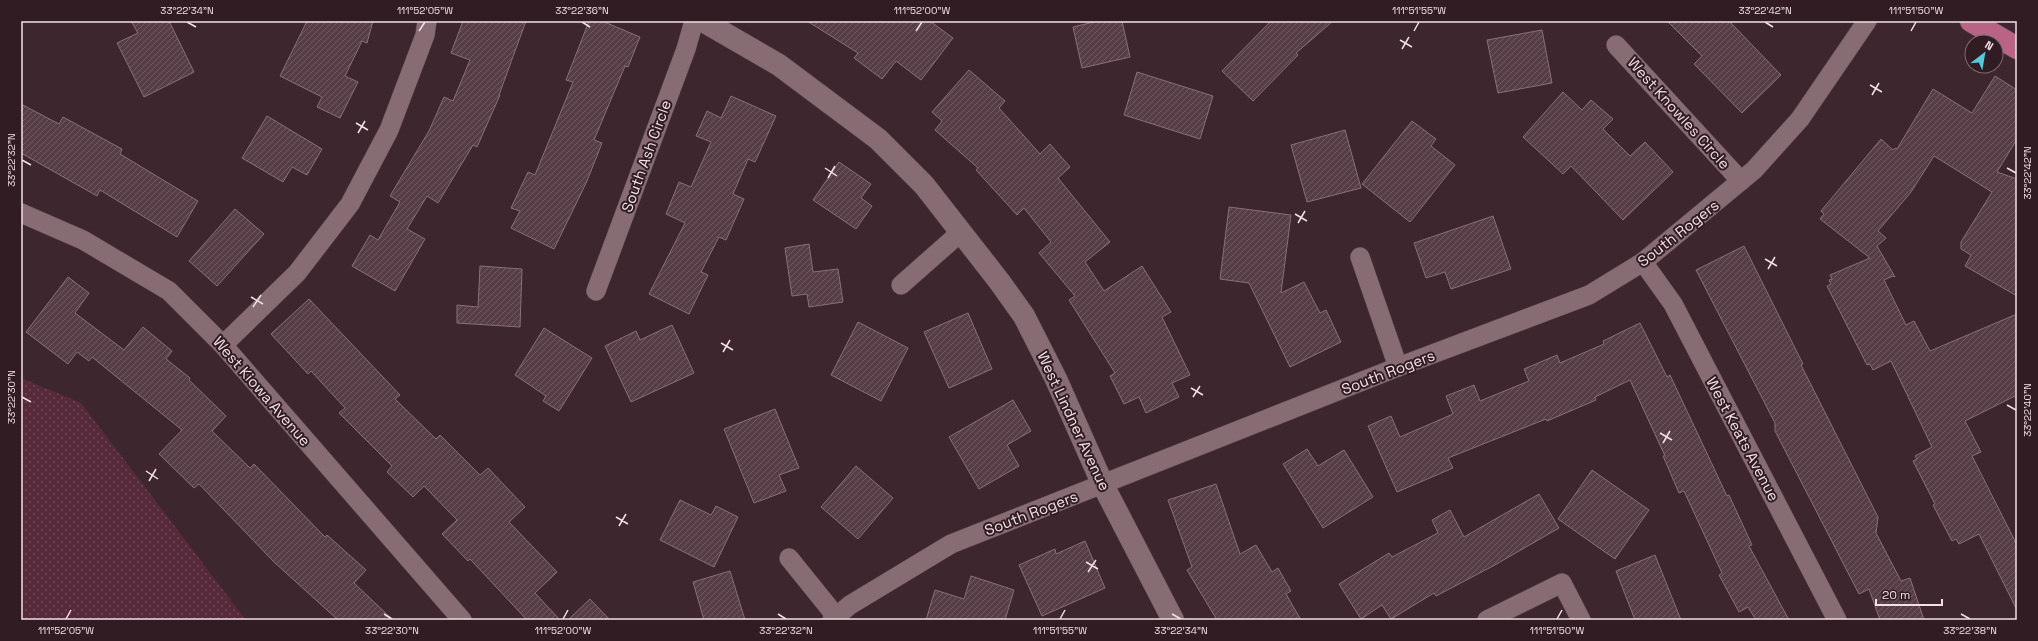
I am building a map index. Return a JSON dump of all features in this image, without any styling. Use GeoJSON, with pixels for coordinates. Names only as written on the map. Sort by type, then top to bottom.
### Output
{"type":"FeatureCollection","features":[{"type":"Feature","properties":{"kind":"main road"},"geometry":{"type":"LineString","coordinates":[[1971,21],[2017,48]]}},
{"type":"Feature","properties":{"kind":"street"},"geometry":{"type":"LineString","coordinates":[[223,345],[297,273],[350,204],[389,130],[424,35],[427,21]]}},
{"type":"Feature","properties":{"kind":"street","name":"South Ash Circle"},"geometry":{"type":"LineString","coordinates":[[596,291],[686,49],[694,21]]}},
{"type":"Feature","properties":{"kind":"street","name":"West Lindner Avenue"},"geometry":{"type":"LineString","coordinates":[[703,21],[779,65],[878,139],[924,185],[961,232],[1024,316],[1056,379],[1103,485],[1172,620]]}},
{"type":"Feature","properties":{"kind":"street","name":"South Rogers"},"geometry":{"type":"LineString","coordinates":[[836,619],[850,605],[951,544],[1398,367],[1589,295],[1643,262],[1754,170],[1800,120],[1867,21]]}},
{"type":"Feature","properties":{"kind":"street","name":"West Knowles Circle"},"geometry":{"type":"LineString","coordinates":[[1616,45],[1741,182]]}},
{"type":"Feature","properties":{"kind":"street","name":"West Kiowa Avenue"},"geometry":{"type":"LineString","coordinates":[[21,213],[83,240],[169,291],[223,345],[462,620]]}},
{"type":"Feature","properties":{"kind":"street"},"geometry":{"type":"LineString","coordinates":[[901,285],[961,232]]}},
{"type":"Feature","properties":{"kind":"street"},"geometry":{"type":"LineString","coordinates":[[1360,257],[1398,367]]}},
{"type":"Feature","properties":{"kind":"street","name":"West Keats Avenue"},"geometry":{"type":"LineString","coordinates":[[1643,262],[1673,304],[1837,620]]}},
{"type":"Feature","properties":{"kind":"street"},"geometry":{"type":"LineString","coordinates":[[789,558],[836,619]]}},
{"type":"Feature","properties":{"kind":"street"},"geometry":{"type":"LineString","coordinates":[[1487,620],[1562,583],[1581,620]]}},
{"type":"Feature","properties":{"kind":"shaded area"},"geometry":{"type":"Polygon","coordinates":[[[21,378],[81,403],[246,620],[21,620],[21,378]]]}},
{"type":"Feature","properties":{"kind":"building"},"geometry":{"type":"Polygon","coordinates":[[[131,21],[169,21],[194,72],[144,97],[117,43],[138,33],[131,21]]]}},
{"type":"Feature","properties":{"kind":"building"},"geometry":{"type":"Polygon","coordinates":[[[307,21],[373,21],[367,43],[362,41],[345,76],[358,82],[340,118],[317,107],[322,97],[280,76],[307,21]]]}},
{"type":"Feature","properties":{"kind":"building"},"geometry":{"type":"Polygon","coordinates":[[[463,21],[526,21],[500,95],[477,147],[473,145],[438,203],[427,196],[407,229],[425,239],[395,291],[352,266],[370,235],[378,240],[400,202],[390,196],[429,131],[444,97],[453,101],[470,60],[451,53],[463,21]]]}},
{"type":"Feature","properties":{"kind":"building"},"geometry":{"type":"Polygon","coordinates":[[[589,21],[602,21],[640,37],[628,67],[625,66],[594,140],[602,143],[587,181],[554,249],[511,228],[520,211],[511,208],[528,172],[535,175],[573,82],[566,80],[589,21]]]}},
{"type":"Feature","properties":{"kind":"building"},"geometry":{"type":"Polygon","coordinates":[[[807,21],[930,21],[953,38],[921,80],[896,61],[882,79],[854,58],[858,53],[807,21]]]}},
{"type":"Feature","properties":{"kind":"building"},"geometry":{"type":"Polygon","coordinates":[[[1098,21],[1122,21],[1130,57],[1082,68],[1073,27],[1098,21]]]}},
{"type":"Feature","properties":{"kind":"building"},"geometry":{"type":"Polygon","coordinates":[[[1271,21],[1333,21],[1296,53],[1298,55],[1253,101],[1222,71],[1271,21]]]}},
{"type":"Feature","properties":{"kind":"building"},"geometry":{"type":"Polygon","coordinates":[[[1667,21],[1729,21],[1781,75],[1742,113],[1694,64],[1702,56],[1667,21]]]}},
{"type":"Feature","properties":{"kind":"building"},"geometry":{"type":"Polygon","coordinates":[[[1542,30],[1552,83],[1498,93],[1487,40],[1542,30]]]}},
{"type":"Feature","properties":{"kind":"building"},"geometry":{"type":"Polygon","coordinates":[[[969,70],[1005,101],[999,108],[1040,154],[1050,144],[1070,167],[1058,178],[1110,242],[1085,262],[1104,291],[1142,266],[1171,312],[1162,317],[1190,375],[1172,383],[1179,397],[1146,413],[1139,397],[1124,404],[1110,376],[1115,373],[1069,300],[1075,296],[1039,253],[1051,242],[1024,208],[1017,215],[976,170],[978,168],[935,130],[942,121],[932,112],[969,70]]]}},
{"type":"Feature","properties":{"kind":"building"},"geometry":{"type":"Polygon","coordinates":[[[1137,72],[1213,96],[1200,139],[1124,115],[1137,72]]]}},
{"type":"Feature","properties":{"kind":"building"},"geometry":{"type":"Polygon","coordinates":[[[1995,76],[2017,90],[2017,139],[1997,172],[2017,179],[2017,296],[1965,266],[1971,255],[1961,249],[1961,242],[1992,192],[1934,156],[1911,192],[1878,231],[1886,238],[1877,246],[1895,277],[1893,276],[1884,280],[1906,325],[1914,321],[1930,351],[2017,314],[2017,395],[1965,421],[1981,452],[1972,456],[2017,545],[2017,610],[1979,534],[1959,544],[1956,539],[1952,541],[1933,505],[1935,504],[1913,461],[1917,459],[1915,456],[1932,447],[1891,361],[1873,370],[1870,364],[1867,365],[1827,286],[1831,284],[1829,280],[1832,279],[1830,275],[1870,258],[1820,219],[1824,214],[1821,211],[1881,139],[1893,150],[1895,148],[1897,149],[1933,89],[1972,113],[1995,76]]]}},
{"type":"Feature","properties":{"kind":"building"},"geometry":{"type":"Polygon","coordinates":[[[1563,92],[1582,110],[1591,100],[1613,119],[1603,129],[1630,156],[1645,142],[1673,172],[1623,220],[1571,166],[1563,174],[1523,137],[1563,92]]]}},
{"type":"Feature","properties":{"kind":"building"},"geometry":{"type":"Polygon","coordinates":[[[731,96],[776,116],[755,162],[748,159],[733,194],[744,199],[726,240],[719,237],[701,272],[708,275],[689,314],[649,294],[685,223],[666,214],[679,182],[691,187],[711,142],[696,136],[707,111],[721,118],[731,96]]]}},
{"type":"Feature","properties":{"kind":"building"},"geometry":{"type":"Polygon","coordinates":[[[21,104],[59,124],[63,117],[122,149],[120,154],[198,201],[177,237],[100,190],[97,196],[21,153],[21,104]]]}},
{"type":"Feature","properties":{"kind":"building"},"geometry":{"type":"Polygon","coordinates":[[[267,116],[322,149],[307,175],[292,167],[283,182],[242,158],[267,116]]]}},
{"type":"Feature","properties":{"kind":"building"},"geometry":{"type":"Polygon","coordinates":[[[1412,121],[1436,139],[1431,146],[1455,165],[1410,222],[1362,184],[1412,121]]]}},
{"type":"Feature","properties":{"kind":"building"},"geometry":{"type":"Polygon","coordinates":[[[1345,130],[1361,188],[1307,202],[1291,145],[1345,130]]]}},
{"type":"Feature","properties":{"kind":"building"},"geometry":{"type":"Polygon","coordinates":[[[839,162],[871,184],[861,198],[872,206],[856,229],[813,200],[839,162]]]}},
{"type":"Feature","properties":{"kind":"building"},"geometry":{"type":"Polygon","coordinates":[[[1229,207],[1291,215],[1281,293],[1304,282],[1320,313],[1326,310],[1341,342],[1290,367],[1249,283],[1220,279],[1229,207]]]}},
{"type":"Feature","properties":{"kind":"building"},"geometry":{"type":"Polygon","coordinates":[[[235,209],[264,234],[217,286],[189,261],[235,209]]]}},
{"type":"Feature","properties":{"kind":"building"},"geometry":{"type":"Polygon","coordinates":[[[1493,216],[1511,269],[1451,289],[1445,272],[1426,278],[1414,243],[1493,216]]]}},
{"type":"Feature","properties":{"kind":"building"},"geometry":{"type":"Polygon","coordinates":[[[809,244],[813,272],[838,269],[843,302],[809,307],[807,294],[792,296],[785,248],[809,244]]]}},
{"type":"Feature","properties":{"kind":"building"},"geometry":{"type":"Polygon","coordinates":[[[1744,246],[1803,364],[1801,365],[1878,517],[1876,533],[1901,581],[1910,578],[1924,620],[1880,620],[1869,589],[1859,594],[1775,431],[1775,423],[1696,270],[1744,246]]]}},
{"type":"Feature","properties":{"kind":"building"},"geometry":{"type":"Polygon","coordinates":[[[480,266],[522,269],[520,327],[457,323],[457,305],[478,307],[480,266]]]}},
{"type":"Feature","properties":{"kind":"building"},"geometry":{"type":"Polygon","coordinates":[[[68,277],[89,293],[75,313],[124,350],[143,327],[172,351],[166,359],[190,378],[189,380],[226,416],[212,431],[250,468],[254,464],[325,537],[327,535],[366,570],[354,583],[393,620],[338,620],[274,562],[199,484],[194,488],[159,454],[182,430],[92,357],[89,361],[77,352],[68,364],[26,332],[68,277]]]}},
{"type":"Feature","properties":{"kind":"building"},"geometry":{"type":"Polygon","coordinates":[[[309,299],[400,395],[395,399],[436,439],[440,435],[480,475],[488,468],[525,507],[509,522],[557,572],[535,593],[560,620],[527,620],[470,559],[468,561],[442,534],[457,520],[424,486],[413,497],[387,472],[392,466],[339,413],[345,408],[311,371],[308,374],[271,334],[309,299]]]}},
{"type":"Feature","properties":{"kind":"building"},"geometry":{"type":"Polygon","coordinates":[[[968,313],[992,369],[949,388],[924,332],[968,313]]]}},
{"type":"Feature","properties":{"kind":"building"},"geometry":{"type":"Polygon","coordinates":[[[858,322],[908,348],[881,401],[831,375],[858,322]]]}},
{"type":"Feature","properties":{"kind":"building"},"geometry":{"type":"Polygon","coordinates":[[[1640,323],[1667,377],[1670,375],[1727,496],[1729,495],[1752,545],[1749,546],[1789,620],[1756,620],[1748,607],[1739,612],[1719,575],[1722,573],[1684,491],[1679,493],[1663,456],[1665,456],[1630,380],[1595,397],[1596,400],[1547,421],[1546,419],[1448,458],[1453,468],[1397,492],[1368,426],[1391,416],[1400,437],[1453,414],[1446,396],[1474,385],[1480,401],[1529,381],[1524,369],[1557,355],[1560,363],[1604,344],[1603,341],[1640,323]]]}},
{"type":"Feature","properties":{"kind":"building"},"geometry":{"type":"Polygon","coordinates":[[[672,325],[694,373],[631,402],[605,346],[636,331],[640,340],[672,325]]]}},
{"type":"Feature","properties":{"kind":"building"},"geometry":{"type":"Polygon","coordinates":[[[544,328],[592,358],[559,411],[543,401],[546,396],[515,375],[544,328]]]}},
{"type":"Feature","properties":{"kind":"building"},"geometry":{"type":"Polygon","coordinates":[[[1013,400],[1031,431],[1007,445],[1019,466],[979,489],[949,437],[1013,400]]]}},
{"type":"Feature","properties":{"kind":"building"},"geometry":{"type":"Polygon","coordinates":[[[775,409],[799,468],[779,475],[786,491],[754,503],[724,429],[775,409]]]}},
{"type":"Feature","properties":{"kind":"building"},"geometry":{"type":"Polygon","coordinates":[[[1307,449],[1318,466],[1344,450],[1373,497],[1323,528],[1283,464],[1307,449]]]}},
{"type":"Feature","properties":{"kind":"building"},"geometry":{"type":"Polygon","coordinates":[[[856,466],[893,498],[858,539],[821,507],[856,466]]]}},
{"type":"Feature","properties":{"kind":"building"},"geometry":{"type":"Polygon","coordinates":[[[1592,470],[1649,510],[1615,559],[1558,519],[1592,470]]]}},
{"type":"Feature","properties":{"kind":"building"},"geometry":{"type":"Polygon","coordinates":[[[1216,484],[1240,554],[1256,545],[1272,572],[1278,568],[1291,591],[1286,594],[1301,620],[1217,620],[1187,570],[1192,567],[1168,500],[1216,484]]]}},
{"type":"Feature","properties":{"kind":"building"},"geometry":{"type":"Polygon","coordinates":[[[1539,494],[1559,528],[1493,566],[1436,596],[1434,593],[1391,619],[1382,605],[1361,619],[1339,584],[1389,553],[1392,557],[1438,533],[1432,520],[1450,510],[1464,537],[1539,494]]]}},
{"type":"Feature","properties":{"kind":"building"},"geometry":{"type":"Polygon","coordinates":[[[680,500],[711,515],[716,506],[738,517],[714,567],[660,540],[680,500]]]}},
{"type":"Feature","properties":{"kind":"building"},"geometry":{"type":"Polygon","coordinates":[[[1085,541],[1105,588],[1042,616],[1019,565],[1055,549],[1056,554],[1085,541]]]}},
{"type":"Feature","properties":{"kind":"building"},"geometry":{"type":"Polygon","coordinates":[[[1655,555],[1681,620],[1635,620],[1616,571],[1655,555]]]}},
{"type":"Feature","properties":{"kind":"building"},"geometry":{"type":"Polygon","coordinates":[[[730,571],[745,620],[704,620],[693,582],[730,571]]]}},
{"type":"Feature","properties":{"kind":"building"},"geometry":{"type":"Polygon","coordinates":[[[971,576],[1014,590],[1005,620],[926,620],[935,590],[964,599],[971,576]]]}},
{"type":"Feature","properties":{"kind":"building"},"geometry":{"type":"Polygon","coordinates":[[[590,599],[610,620],[568,620],[590,599]]]}}]}
